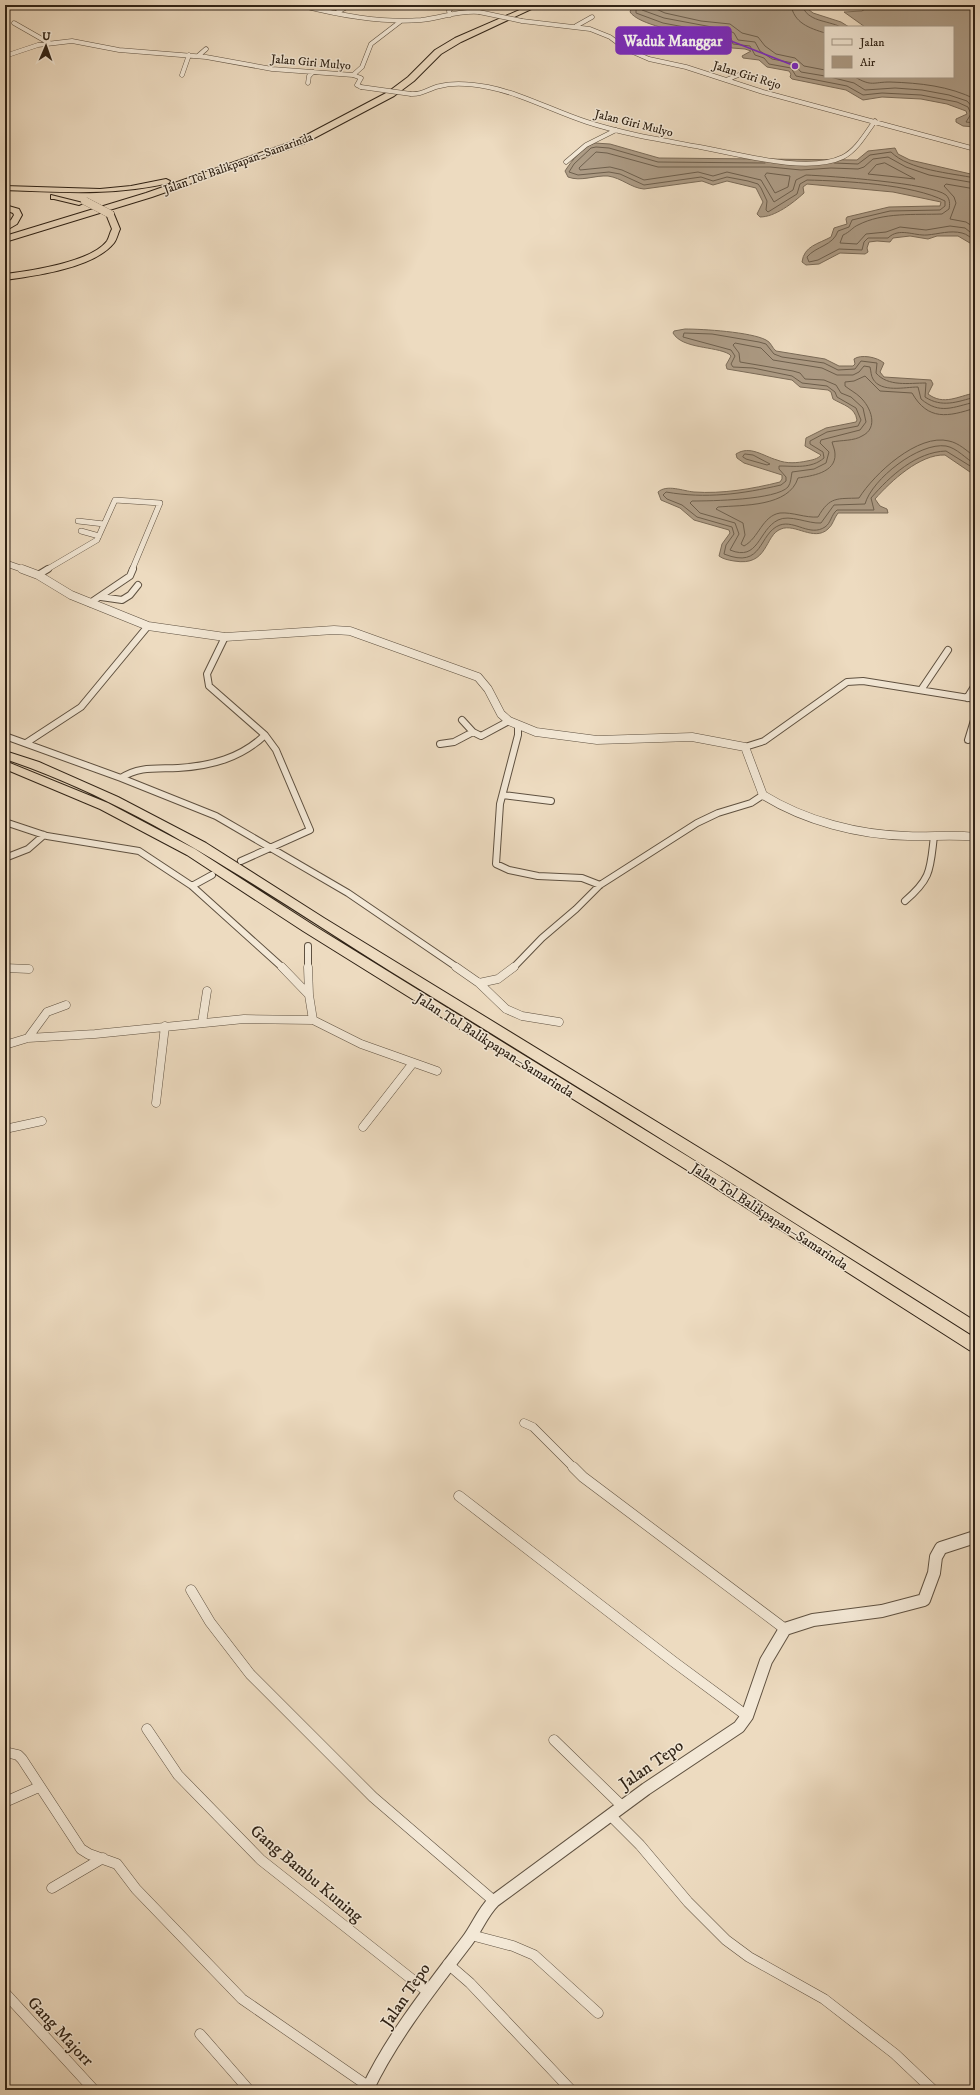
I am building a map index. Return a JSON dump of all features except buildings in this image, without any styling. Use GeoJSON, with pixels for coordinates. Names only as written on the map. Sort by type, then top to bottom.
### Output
{"type":"FeatureCollection","features":[{"type":"Feature","properties":{"kind":"highway","name":"Jalan Tol Balikpapan–Samarinda"},"geometry":{"type":"LineString","coordinates":[[5,234],[144,193],[294,140],[360,106],[401,80],[432,51],[473,28],[524,5]]}},
{"type":"Feature","properties":{"kind":"highway","name":"Jalan Tol Balikpapan–Samarinda"},"geometry":{"type":"LineString","coordinates":[[5,239],[149,195],[300,142],[328,129],[391,94],[411,79],[438,52],[458,40],[537,5]]}},
{"type":"Feature","properties":{"kind":"highway"},"geometry":{"type":"LineString","coordinates":[[5,188],[86,192],[115,190],[174,179],[240,160]]}},
{"type":"Feature","properties":{"kind":"highway"},"geometry":{"type":"LineString","coordinates":[[5,194],[48,196],[82,202],[107,215],[116,226],[117,233],[114,239],[99,252],[74,262],[50,269],[5,275]]}},
{"type":"Feature","properties":{"kind":"highway"},"geometry":{"type":"LineString","coordinates":[[5,207],[16,211],[18,215],[14,222],[5,228]]}},
{"type":"Feature","properties":{"kind":"highway","name":"Jalan Tol Balikpapan–Samarinda"},"geometry":{"type":"LineString","coordinates":[[5,755],[35,765],[114,800],[202,846],[319,922],[719,1167],[975,1329]]}},
{"type":"Feature","properties":{"kind":"highway","name":"Jalan Tol Balikpapan–Samarinda"},"geometry":{"type":"LineString","coordinates":[[5,765],[104,806],[190,852],[308,928],[708,1176],[975,1346]]}},
{"type":"Feature","properties":{"kind":"street","name":"Jalan Giri Rejo"},"geometry":{"type":"LineString","coordinates":[[298,5],[336,13],[400,21],[427,20],[450,15],[479,12],[522,21],[576,26],[606,35],[624,48],[643,57],[686,67],[726,80],[975,149]]}},
{"type":"Feature","properties":{"kind":"street"},"geometry":{"type":"LineString","coordinates":[[336,13],[350,5]]}},
{"type":"Feature","properties":{"kind":"street"},"geometry":{"type":"LineString","coordinates":[[450,15],[449,11],[453,5]]}},
{"type":"Feature","properties":{"kind":"street"},"geometry":{"type":"LineString","coordinates":[[576,26],[592,17]]}},
{"type":"Feature","properties":{"kind":"street"},"geometry":{"type":"LineString","coordinates":[[353,75],[362,66],[371,44],[400,21]]}},
{"type":"Feature","properties":{"kind":"street"},"geometry":{"type":"LineString","coordinates":[[14,23],[49,43]]}},
{"type":"Feature","properties":{"kind":"street","name":"Jalan Giri Mulyo"},"geometry":{"type":"LineString","coordinates":[[5,56],[28,47],[72,41],[119,50],[198,56],[265,68],[353,75],[361,78],[357,85],[361,87],[411,94],[425,94],[438,86],[446,84],[484,88],[524,96],[581,119],[616,130],[658,140],[758,158],[805,162],[824,161],[842,157],[852,150],[875,121]]}},
{"type":"Feature","properties":{"kind":"street"},"geometry":{"type":"LineString","coordinates":[[198,56],[206,48]]}},
{"type":"Feature","properties":{"kind":"street"},"geometry":{"type":"LineString","coordinates":[[182,75],[189,55]]}},
{"type":"Feature","properties":{"kind":"street"},"geometry":{"type":"LineString","coordinates":[[308,83],[309,76],[312,72]]}},
{"type":"Feature","properties":{"kind":"street"},"geometry":{"type":"LineString","coordinates":[[726,80],[741,74]]}},
{"type":"Feature","properties":{"kind":"street"},"geometry":{"type":"LineString","coordinates":[[566,162],[586,145],[616,130]]}},
{"type":"Feature","properties":{"kind":"street"},"geometry":{"type":"LineString","coordinates":[[38,575],[95,541],[99,536],[109,509],[115,500],[159,502],[156,516],[141,546],[130,576],[90,603]]}},
{"type":"Feature","properties":{"kind":"street"},"geometry":{"type":"LineString","coordinates":[[78,521],[104,524]]}},
{"type":"Feature","properties":{"kind":"street"},"geometry":{"type":"LineString","coordinates":[[80,531],[99,536]]}},
{"type":"Feature","properties":{"kind":"street"},"geometry":{"type":"LineString","coordinates":[[5,563],[38,575],[71,595],[148,626],[187,633],[225,637],[334,630],[359,633],[478,677],[488,689],[497,709],[509,721],[518,726],[543,733],[591,739],[683,737],[720,741],[745,747],[764,741],[847,682],[863,681],[975,699]]}},
{"type":"Feature","properties":{"kind":"street"},"geometry":{"type":"LineString","coordinates":[[101,597],[115,601],[124,600],[128,598],[138,585]]}},
{"type":"Feature","properties":{"kind":"street"},"geometry":{"type":"LineString","coordinates":[[26,743],[81,707],[148,626]]}},
{"type":"Feature","properties":{"kind":"street"},"geometry":{"type":"LineString","coordinates":[[225,637],[207,674],[209,686],[265,735],[276,750],[310,830],[241,861]]}},
{"type":"Feature","properties":{"kind":"street"},"geometry":{"type":"LineString","coordinates":[[921,690],[948,650]]}},
{"type":"Feature","properties":{"kind":"street"},"geometry":{"type":"LineString","coordinates":[[967,698],[975,685]]}},
{"type":"Feature","properties":{"kind":"street"},"geometry":{"type":"LineString","coordinates":[[968,740],[975,717]]}},
{"type":"Feature","properties":{"kind":"street"},"geometry":{"type":"LineString","coordinates":[[462,720],[473,732],[480,736],[509,721]]}},
{"type":"Feature","properties":{"kind":"street"},"geometry":{"type":"LineString","coordinates":[[518,726],[518,735],[500,804],[495,860],[496,864],[509,870],[538,876],[582,878],[600,885]]}},
{"type":"Feature","properties":{"kind":"street"},"geometry":{"type":"LineString","coordinates":[[440,744],[454,742],[473,732]]}},
{"type":"Feature","properties":{"kind":"street"},"geometry":{"type":"LineString","coordinates":[[121,778],[125,775],[148,768],[177,768],[225,761],[242,754],[256,745],[265,735]]}},
{"type":"Feature","properties":{"kind":"street"},"geometry":{"type":"LineString","coordinates":[[5,736],[121,778],[216,816],[268,848],[348,893],[479,983],[506,1009],[522,1016],[559,1022]]}},
{"type":"Feature","properties":{"kind":"street"},"geometry":{"type":"LineString","coordinates":[[745,747],[763,795],[787,808],[855,830],[890,835],[975,837]]}},
{"type":"Feature","properties":{"kind":"street"},"geometry":{"type":"LineString","coordinates":[[503,795],[551,801]]}},
{"type":"Feature","properties":{"kind":"street"},"geometry":{"type":"LineString","coordinates":[[479,983],[498,979],[512,969],[542,938],[576,909],[600,885],[697,823],[718,813],[751,803],[763,795]]}},
{"type":"Feature","properties":{"kind":"street"},"geometry":{"type":"LineString","coordinates":[[5,822],[28,831],[44,835],[144,853],[192,886],[268,953],[309,994]]}},
{"type":"Feature","properties":{"kind":"street"},"geometry":{"type":"LineString","coordinates":[[5,858],[28,849],[44,835]]}},
{"type":"Feature","properties":{"kind":"street"},"geometry":{"type":"LineString","coordinates":[[905,901],[920,890],[928,877],[932,864],[934,836]]}},
{"type":"Feature","properties":{"kind":"street"},"geometry":{"type":"LineString","coordinates":[[192,886],[212,875]]}},
{"type":"Feature","properties":{"kind":"street"},"geometry":{"type":"LineString","coordinates":[[308,946],[309,994],[313,1020]]}},
{"type":"Feature","properties":{"kind":"street"},"geometry":{"type":"LineString","coordinates":[[5,968],[29,969]]}},
{"type":"Feature","properties":{"kind":"street"},"geometry":{"type":"LineString","coordinates":[[202,1023],[207,991]]}},
{"type":"Feature","properties":{"kind":"street"},"geometry":{"type":"LineString","coordinates":[[28,1038],[47,1012],[66,1005]]}},
{"type":"Feature","properties":{"kind":"street"},"geometry":{"type":"LineString","coordinates":[[5,1045],[28,1038],[95,1034],[244,1019],[313,1020],[361,1044],[437,1071]]}},
{"type":"Feature","properties":{"kind":"street"},"geometry":{"type":"LineString","coordinates":[[156,1103],[164,1026]]}},
{"type":"Feature","properties":{"kind":"street"},"geometry":{"type":"LineString","coordinates":[[363,1127],[414,1063]]}},
{"type":"Feature","properties":{"kind":"street"},"geometry":{"type":"LineString","coordinates":[[5,1129],[42,1121]]}},
{"type":"Feature","properties":{"kind":"street"},"geometry":{"type":"LineString","coordinates":[[524,1423],[533,1427],[584,1477],[785,1629],[813,1620],[841,1614],[882,1611],[924,1600],[934,1573],[936,1557],[941,1548],[975,1536]]}},
{"type":"Feature","properties":{"kind":"street"},"geometry":{"type":"LineString","coordinates":[[458,1496],[635,1631],[690,1676],[746,1716]]}},
{"type":"Feature","properties":{"kind":"street"},"geometry":{"type":"LineString","coordinates":[[191,1590],[210,1622],[229,1649],[250,1674],[373,1798],[489,1906]]}},
{"type":"Feature","properties":{"kind":"street","name":"Jalan Tepo"},"geometry":{"type":"LineString","coordinates":[[367,2088],[428,1992],[473,1933],[489,1906],[622,1806],[692,1757],[739,1727],[746,1716],[766,1661],[785,1629]]}},
{"type":"Feature","properties":{"kind":"street","name":"Gang Bambu Kuning"},"geometry":{"type":"LineString","coordinates":[[147,1729],[178,1775],[261,1860],[428,1992]]}},
{"type":"Feature","properties":{"kind":"street"},"geometry":{"type":"LineString","coordinates":[[554,1740],[622,1806]]}},
{"type":"Feature","properties":{"kind":"street"},"geometry":{"type":"LineString","coordinates":[[5,1752],[18,1755],[81,1849],[89,1854],[117,1864],[136,1889],[242,1999],[367,2088]]}},
{"type":"Feature","properties":{"kind":"street"},"geometry":{"type":"LineString","coordinates":[[5,1802],[39,1787]]}},
{"type":"Feature","properties":{"kind":"street"},"geometry":{"type":"LineString","coordinates":[[610,1815],[640,1845],[679,1890],[726,1940],[749,1957],[805,1988],[836,2008],[895,2054],[933,2090]]}},
{"type":"Feature","properties":{"kind":"street"},"geometry":{"type":"LineString","coordinates":[[52,1888],[103,1858]]}},
{"type":"Feature","properties":{"kind":"street"},"geometry":{"type":"LineString","coordinates":[[473,1933],[513,1946],[534,1955],[598,2013]]}},
{"type":"Feature","properties":{"kind":"street"},"geometry":{"type":"LineString","coordinates":[[448,1964],[470,1982],[571,2090]]}},
{"type":"Feature","properties":{"kind":"street","name":"Gang Majorr"},"geometry":{"type":"LineString","coordinates":[[5,1993],[94,2090]]}},
{"type":"Feature","properties":{"kind":"street"},"geometry":{"type":"LineString","coordinates":[[200,2034],[250,2090]]}},
{"type":"Feature","properties":{"kind":"water"},"geometry":{"type":"Polygon","coordinates":[[[631,5],[803,5],[813,13],[841,22],[847,26],[824,26],[824,78],[954,78],[954,26],[864,26],[844,12],[862,11],[871,5],[975,5],[975,127],[963,126],[956,122],[956,119],[967,114],[966,111],[947,104],[921,99],[882,97],[863,100],[846,90],[792,79],[789,71],[767,67],[759,60],[743,58],[742,56],[751,51],[732,48],[725,45],[728,41],[726,39],[671,30],[642,21],[630,12],[632,7],[631,5]]]}},
{"type":"Feature","properties":{"kind":"water"},"geometry":{"type":"Polygon","coordinates":[[[595,143],[610,144],[659,158],[857,160],[868,151],[895,148],[898,154],[910,160],[975,175],[975,246],[958,236],[937,236],[928,239],[910,236],[893,238],[890,242],[869,242],[867,248],[868,252],[865,254],[840,253],[819,264],[806,265],[802,262],[806,252],[812,246],[831,237],[834,228],[847,224],[847,217],[889,207],[940,206],[941,202],[893,192],[807,184],[803,187],[804,193],[789,205],[772,215],[760,217],[757,214],[763,202],[756,188],[727,181],[713,185],[702,181],[644,189],[608,176],[583,179],[568,177],[565,171],[578,154],[595,143]]]}},
{"type":"Feature","properties":{"kind":"water"},"geometry":{"type":"Polygon","coordinates":[[[685,329],[715,330],[759,337],[768,341],[776,351],[825,359],[839,366],[853,366],[855,364],[854,359],[857,357],[865,356],[873,358],[884,363],[880,372],[884,377],[931,380],[933,384],[928,394],[934,398],[945,400],[975,393],[975,473],[970,472],[945,455],[926,459],[907,470],[889,484],[875,499],[880,506],[887,509],[888,513],[838,513],[828,529],[817,534],[792,528],[781,529],[771,537],[764,550],[754,559],[745,562],[722,558],[719,556],[722,544],[730,533],[729,530],[694,520],[680,508],[661,500],[658,492],[666,488],[670,488],[694,492],[726,492],[780,482],[782,475],[744,463],[737,458],[736,454],[751,451],[788,463],[813,460],[821,455],[805,446],[806,438],[826,428],[856,422],[857,420],[854,412],[833,399],[831,392],[828,390],[800,387],[792,380],[727,369],[726,365],[731,356],[729,354],[723,351],[691,345],[677,338],[673,333],[674,331],[685,329]]]}},
{"type":"Feature","properties":{"kind":"place","name":"Waduk Manggar"},"geometry":{"type":"Point","coordinates":[795,66]}}]}
